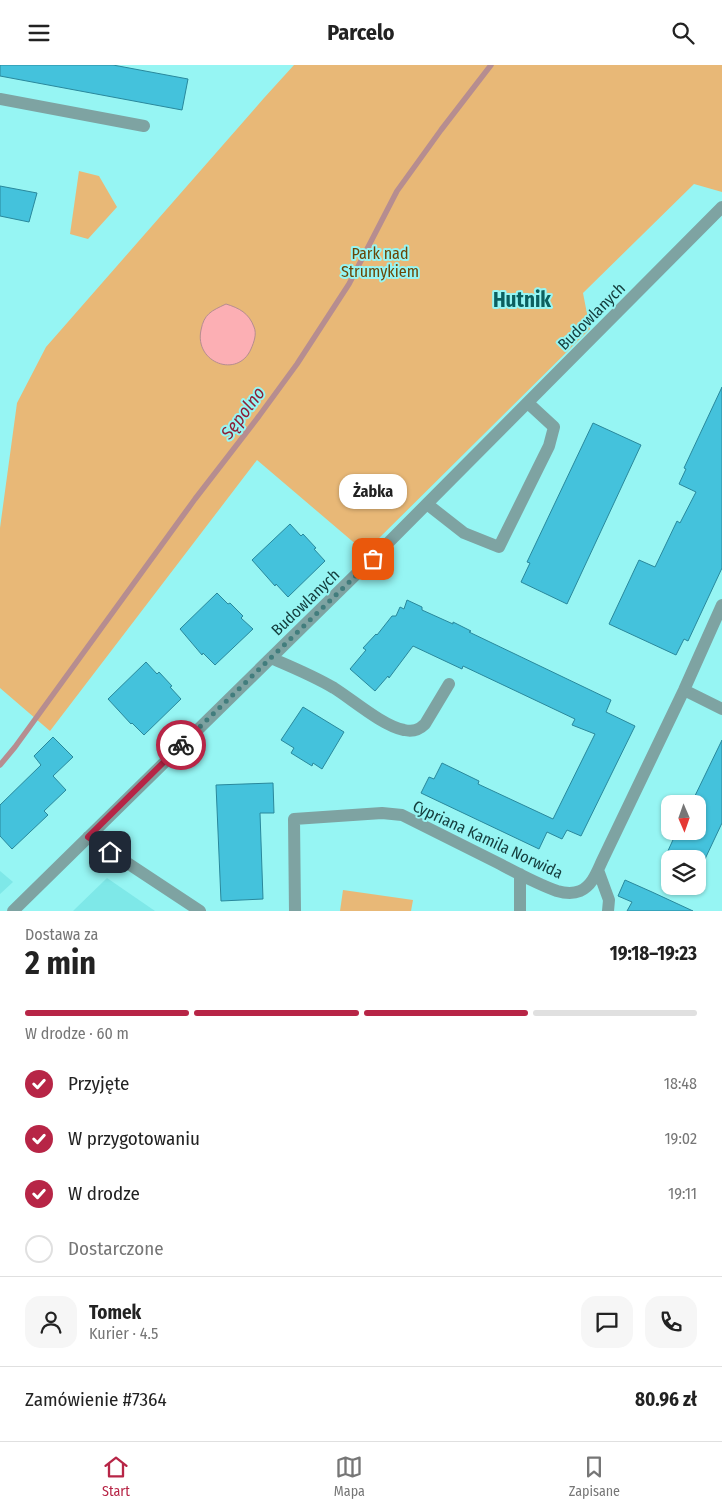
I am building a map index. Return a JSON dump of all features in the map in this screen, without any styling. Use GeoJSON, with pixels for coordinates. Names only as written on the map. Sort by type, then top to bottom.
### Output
{"type":"FeatureCollection","features":[{"type":"Feature","properties":{"kind":"street"},"geometry":{"type":"LineString","coordinates":[[0,99],[144,126]]}},
{"type":"Feature","properties":{"kind":"street","name":"Budowlanych"},"geometry":{"type":"LineString","coordinates":[[13,911],[427,504],[722,207]]}},
{"type":"Feature","properties":{"kind":"street"},"geometry":{"type":"LineString","coordinates":[[427,504],[464,533],[499,547],[549,447],[554,427],[528,403]]}},
{"type":"Feature","properties":{"kind":"street","name":"Cypriana Kamila Norwida"},"geometry":{"type":"LineString","coordinates":[[295,911],[294,819],[382,813],[402,815],[557,891],[568,893],[580,891],[588,886],[598,870],[684,690],[722,605]]}},
{"type":"Feature","properties":{"kind":"street"},"geometry":{"type":"LineString","coordinates":[[271,658],[318,679],[375,716],[403,730],[413,731],[420,729],[449,684]]}},
{"type":"Feature","properties":{"kind":"street"},"geometry":{"type":"LineString","coordinates":[[684,690],[722,709]]}},
{"type":"Feature","properties":{"kind":"street"},"geometry":{"type":"LineString","coordinates":[[88,837],[200,911]]}},
{"type":"Feature","properties":{"kind":"street"},"geometry":{"type":"LineString","coordinates":[[598,870],[609,900],[608,911]]}},
{"type":"Feature","properties":{"kind":"street"},"geometry":{"type":"LineString","coordinates":[[520,874],[520,911]]}},
{"type":"Feature","properties":{"kind":"shaded area"},"geometry":{"type":"Polygon","coordinates":[[[226,304],[239,309],[246,315],[252,322],[255,332],[251,349],[245,358],[237,363],[228,365],[218,363],[210,358],[204,351],[201,342],[201,330],[204,320],[212,311],[226,304]]]}},
{"type":"Feature","properties":{"kind":"shaded area"},"geometry":{"type":"Polygon","coordinates":[[[0,871],[13,882],[0,894],[0,871]]]}},
{"type":"Feature","properties":{"kind":"shaded area"},"geometry":{"type":"Polygon","coordinates":[[[107,878],[155,911],[73,911],[107,878]]]}},
{"type":"Feature","properties":{"kind":"green space","name":"Park nad Strumykiem"},"geometry":{"type":"Polygon","coordinates":[[[294,65],[722,65],[722,192],[694,184],[583,293],[590,329],[365,552],[257,460],[50,731],[0,688],[0,528],[17,403],[46,347],[294,65]]]}},
{"type":"Feature","properties":{"kind":"green space"},"geometry":{"type":"Polygon","coordinates":[[[79,171],[99,176],[117,207],[88,239],[70,234],[79,171]]]}},
{"type":"Feature","properties":{"kind":"green space"},"geometry":{"type":"Polygon","coordinates":[[[343,890],[413,900],[411,911],[340,911],[343,890]]]}},
{"type":"Feature","properties":{"kind":"building"},"geometry":{"type":"Polygon","coordinates":[[[0,65],[113,65],[188,79],[182,110],[0,76],[0,65]]]}},
{"type":"Feature","properties":{"kind":"building"},"geometry":{"type":"Polygon","coordinates":[[[0,186],[37,193],[29,222],[0,216],[0,186]]]}},
{"type":"Feature","properties":{"kind":"building"},"geometry":{"type":"Polygon","coordinates":[[[722,387],[722,568],[688,641],[684,639],[676,655],[609,624],[639,560],[655,567],[677,521],[680,523],[696,492],[679,484],[686,469],[684,468],[722,387]]]}},
{"type":"Feature","properties":{"kind":"building"},"geometry":{"type":"Polygon","coordinates":[[[593,423],[641,445],[567,604],[521,582],[530,563],[527,562],[593,423]]]}},
{"type":"Feature","properties":{"kind":"building"},"geometry":{"type":"Polygon","coordinates":[[[290,524],[301,536],[303,534],[325,561],[288,597],[276,584],[275,586],[252,560],[290,524]]]}},
{"type":"Feature","properties":{"kind":"building"},"geometry":{"type":"Polygon","coordinates":[[[217,593],[243,616],[241,618],[253,629],[215,665],[203,653],[202,655],[180,629],[217,593]]]}},
{"type":"Feature","properties":{"kind":"building"},"geometry":{"type":"Polygon","coordinates":[[[407,600],[422,607],[422,610],[453,624],[453,622],[471,631],[469,632],[611,700],[606,712],[635,726],[581,836],[567,830],[562,839],[547,832],[539,849],[421,793],[429,777],[434,779],[442,763],[479,781],[478,784],[553,819],[595,734],[572,725],[575,719],[463,666],[462,669],[413,646],[389,678],[388,676],[375,691],[350,669],[366,650],[363,648],[377,635],[392,616],[396,616],[400,607],[404,609],[407,600]]]}},
{"type":"Feature","properties":{"kind":"building"},"geometry":{"type":"Polygon","coordinates":[[[146,662],[157,674],[159,672],[181,699],[144,735],[108,699],[146,662]]]}},
{"type":"Feature","properties":{"kind":"building"},"geometry":{"type":"Polygon","coordinates":[[[303,707],[344,732],[322,769],[313,763],[312,766],[291,753],[294,748],[281,740],[303,707]]]}},
{"type":"Feature","properties":{"kind":"building"},"geometry":{"type":"Polygon","coordinates":[[[53,737],[73,757],[53,776],[66,790],[44,811],[48,815],[12,849],[0,836],[0,805],[41,765],[34,756],[53,737]]]}},
{"type":"Feature","properties":{"kind":"building"},"geometry":{"type":"Polygon","coordinates":[[[722,740],[722,823],[706,857],[706,850],[668,850],[673,840],[706,840],[706,795],[695,795],[722,740]]]}},
{"type":"Feature","properties":{"kind":"building"},"geometry":{"type":"Polygon","coordinates":[[[273,783],[274,813],[260,813],[263,899],[221,901],[216,785],[273,783]]]}},
{"type":"Feature","properties":{"kind":"building"},"geometry":{"type":"Polygon","coordinates":[[[625,880],[693,911],[627,911],[632,902],[618,896],[625,880]]]}},
{"type":"Feature","properties":{"kind":"waterway","name":"Sępolno"},"geometry":{"type":"LineString","coordinates":[[0,765],[195,499],[297,364],[349,284],[397,191],[491,65]]}},
{"type":"Feature","properties":{"kind":"way so far"},"geometry":{"type":"LineString","coordinates":[[181,745],[373,559]]}},
{"type":"Feature","properties":{"kind":"place","name":"Żabka"},"geometry":{"type":"Point","coordinates":[373,559]}},
{"type":"Feature","properties":{"kind":"district","name":"Hutnik"},"geometry":{"type":"Point","coordinates":[522,300]}},
{"type":"Feature","properties":{"kind":"route"},"geometry":{"type":"LineString","coordinates":[[110,852],[88,837],[181,745]]}}]}
